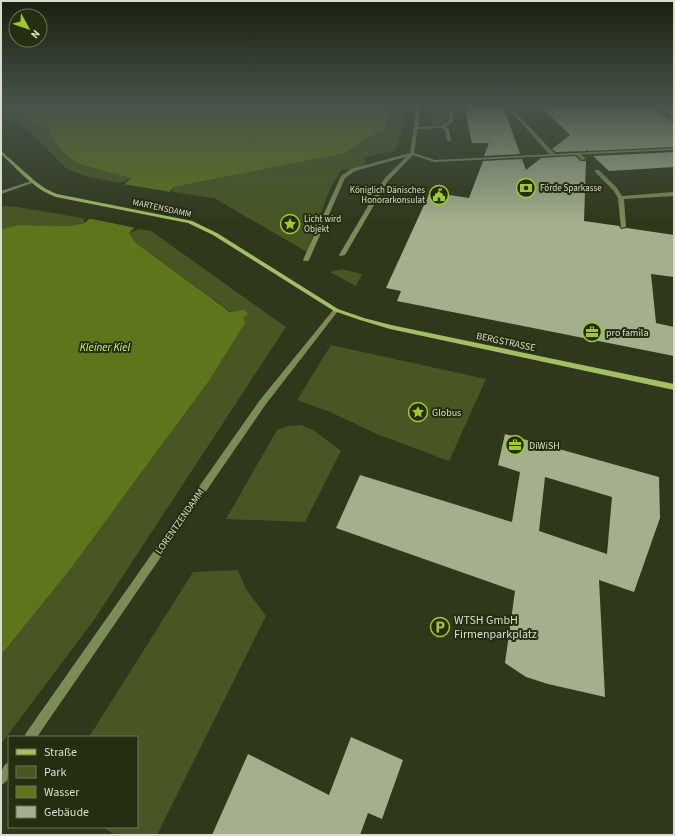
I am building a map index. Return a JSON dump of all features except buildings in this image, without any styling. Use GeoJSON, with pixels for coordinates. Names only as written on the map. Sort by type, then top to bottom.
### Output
{"type":"FeatureCollection","features":[{"type":"Feature","properties":{"kind":"street"},"geometry":{"type":"LineString","coordinates":[[342,255],[386,180],[412,154],[414,144]]}},
{"type":"Feature","properties":{"kind":"street"},"geometry":{"type":"LineString","coordinates":[[543,144],[553,155]]}},
{"type":"Feature","properties":{"kind":"street"},"geometry":{"type":"LineString","coordinates":[[306,260],[343,177],[353,170],[412,154],[435,161],[674,149]]}},
{"type":"Feature","properties":{"kind":"street","name":"MARTENSDAMM"},"geometry":{"type":"LineString","coordinates":[[1,152],[33,182],[44,190],[56,195],[190,222],[203,228],[336,310]]}},
{"type":"Feature","properties":{"kind":"street"},"geometry":{"type":"LineString","coordinates":[[578,154],[584,159]]}},
{"type":"Feature","properties":{"kind":"street"},"geometry":{"type":"LineString","coordinates":[[597,171],[615,189],[621,198],[623,227]]}},
{"type":"Feature","properties":{"kind":"street"},"geometry":{"type":"LineString","coordinates":[[1,193],[33,182]]}},
{"type":"Feature","properties":{"kind":"street"},"geometry":{"type":"LineString","coordinates":[[621,198],[674,194]]}},
{"type":"Feature","properties":{"kind":"street","name":"BERGSTRASSE"},"geometry":{"type":"LineString","coordinates":[[336,310],[390,327],[674,387]]}},
{"type":"Feature","properties":{"kind":"street","name":"LORENTZENDAMM"},"geometry":{"type":"LineString","coordinates":[[31,736],[263,402],[336,310]]}},
{"type":"Feature","properties":{"kind":"street"},"geometry":{"type":"LineString","coordinates":[[1,779],[8,769]]}},
{"type":"Feature","properties":{"kind":"green space"},"geometry":{"type":"Polygon","coordinates":[[[42,144],[57,144],[60,149],[132,178],[119,183],[85,176],[67,169],[42,144]]]}},
{"type":"Feature","properties":{"kind":"green space"},"geometry":{"type":"Polygon","coordinates":[[[358,144],[397,144],[394,151],[365,157],[364,168],[341,170],[330,189],[307,252],[214,198],[172,192],[174,187],[345,153],[358,144]]]}},
{"type":"Feature","properties":{"kind":"green space"},"geometry":{"type":"Polygon","coordinates":[[[5,206],[83,218],[85,223],[69,226],[20,225],[1,229],[1,207],[5,206]]]}},
{"type":"Feature","properties":{"kind":"green space"},"geometry":{"type":"Polygon","coordinates":[[[140,229],[151,231],[286,327],[94,620],[1,744],[1,655],[68,572],[242,319],[243,310],[231,312],[136,243],[129,233],[140,229]]]}},
{"type":"Feature","properties":{"kind":"green space"},"geometry":{"type":"Polygon","coordinates":[[[342,269],[362,274],[356,286],[330,272],[342,269]]]}},
{"type":"Feature","properties":{"kind":"green space"},"geometry":{"type":"Polygon","coordinates":[[[331,345],[486,379],[449,461],[379,435],[328,411],[297,400],[331,345]]]}},
{"type":"Feature","properties":{"kind":"green space"},"geometry":{"type":"Polygon","coordinates":[[[301,425],[313,430],[341,451],[305,522],[226,519],[277,430],[287,426],[301,425]]]}},
{"type":"Feature","properties":{"kind":"green space"},"geometry":{"type":"Polygon","coordinates":[[[238,570],[246,589],[266,616],[157,835],[115,835],[104,828],[138,828],[138,736],[90,736],[193,572],[238,570]]]}},
{"type":"Feature","properties":{"kind":"water","name":"Kleiner Kiel"},"geometry":{"type":"Polygon","coordinates":[[[57,144],[358,144],[345,153],[174,187],[129,233],[136,243],[230,312],[244,310],[248,314],[243,318],[245,323],[210,379],[68,572],[1,655],[1,229],[20,225],[69,226],[85,223],[131,178],[76,163],[60,149],[57,144]]]}},
{"type":"Feature","properties":{"kind":"pier"},"geometry":{"type":"Polygon","coordinates":[[[123,184],[171,192],[136,228],[87,218],[123,184]]]}},
{"type":"Feature","properties":{"kind":"place","name":"Förde Sparkasse"},"geometry":{"type":"Point","coordinates":[526,188]}},
{"type":"Feature","properties":{"kind":"place","name":"Königlich Dänisches Honorarkonsulat"},"geometry":{"type":"Point","coordinates":[439,195]}},
{"type":"Feature","properties":{"kind":"place","name":"Licht wird Objekt"},"geometry":{"type":"Point","coordinates":[290,224]}},
{"type":"Feature","properties":{"kind":"place","name":"pro famila"},"geometry":{"type":"Point","coordinates":[592,332]}},
{"type":"Feature","properties":{"kind":"place","name":"Globus"},"geometry":{"type":"Point","coordinates":[418,412]}},
{"type":"Feature","properties":{"kind":"place","name":"DiWiSH"},"geometry":{"type":"Point","coordinates":[515,445]}},
{"type":"Feature","properties":{"kind":"place","name":"WTSH GmbH Firmenparkplatz"},"geometry":{"type":"Point","coordinates":[440,627]}}]}
